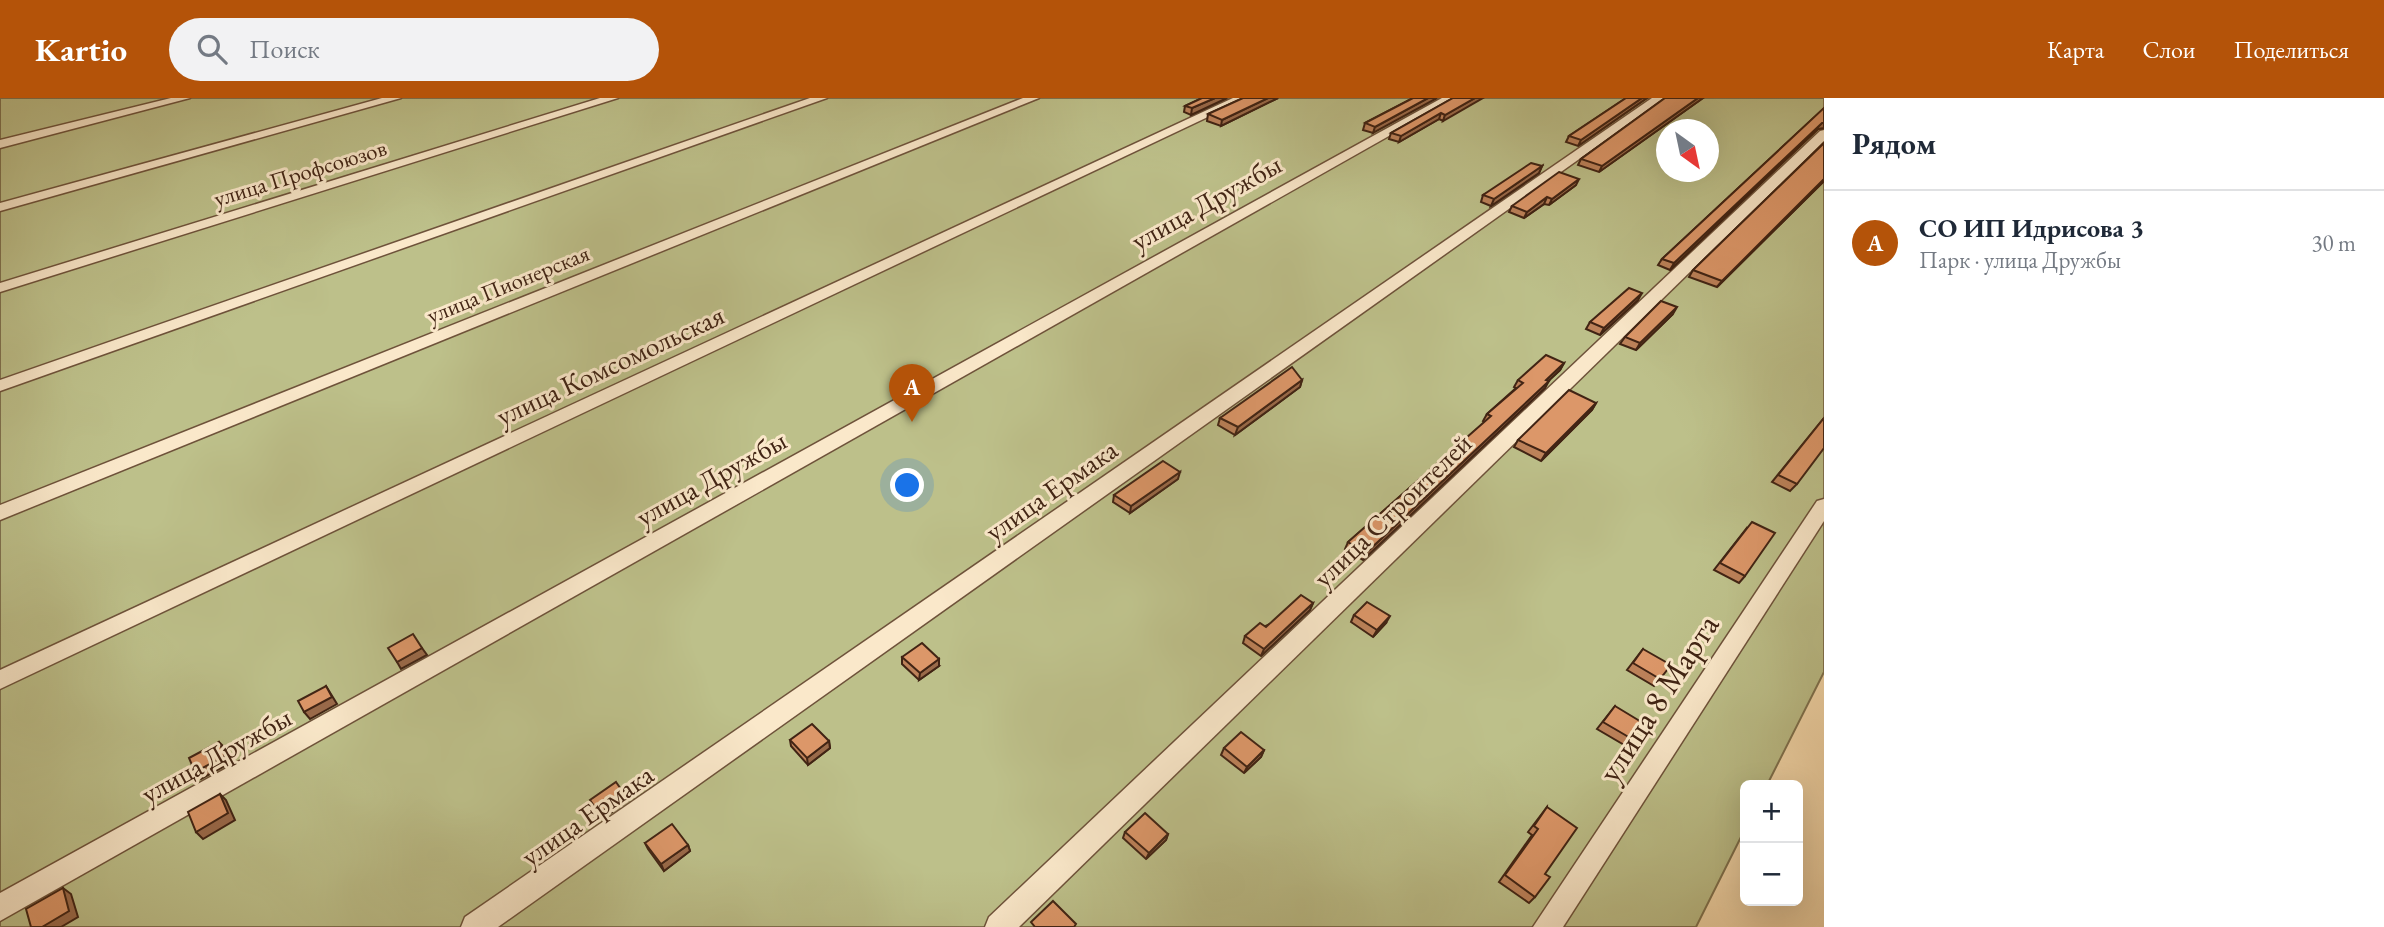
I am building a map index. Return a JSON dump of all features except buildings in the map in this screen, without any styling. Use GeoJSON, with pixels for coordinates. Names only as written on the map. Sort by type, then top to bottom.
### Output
{"type":"FeatureCollection","features":[{"type":"Feature","properties":{"kind":"street"},"geometry":{"type":"LineString","coordinates":[[0,144],[184,98]]}},
{"type":"Feature","properties":{"kind":"street"},"geometry":{"type":"LineString","coordinates":[[0,207],[395,98]]}},
{"type":"Feature","properties":{"kind":"street","name":"улица Профсоюзов"},"geometry":{"type":"LineString","coordinates":[[0,288],[612,98]]}},
{"type":"Feature","properties":{"kind":"street"},"geometry":{"type":"LineString","coordinates":[[0,386],[821,98]]}},
{"type":"Feature","properties":{"kind":"street","name":"улица Пионерская"},"geometry":{"type":"LineString","coordinates":[[0,513],[1033,98]]}},
{"type":"Feature","properties":{"kind":"street","name":"улица Комсомольская"},"geometry":{"type":"LineString","coordinates":[[0,680],[1242,98]]}},
{"type":"Feature","properties":{"kind":"street","name":"улица Дружбы"},"geometry":{"type":"LineString","coordinates":[[0,908],[1450,98]]}},
{"type":"Feature","properties":{"kind":"street","name":"улица Ермака"},"geometry":{"type":"LineString","coordinates":[[475,927],[1659,98]]}},
{"type":"Feature","properties":{"kind":"street","name":"улица Строителей"},"geometry":{"type":"LineString","coordinates":[[999,927],[1824,134]]}},
{"type":"Feature","properties":{"kind":"street","name":"улица 8 Марта"},"geometry":{"type":"LineString","coordinates":[[1547,927],[1824,506]]}},
{"type":"Feature","properties":{"kind":"green space"},"geometry":{"type":"Polygon","coordinates":[[[0,98],[1824,98],[1824,672],[1770,780],[1740,780],[1740,839],[1696,927],[0,927],[0,98]]]}},
{"type":"Feature","properties":{"kind":"place","name":"СО ИП Идрисова 3"},"geometry":{"type":"Point","coordinates":[912,422]}}]}
